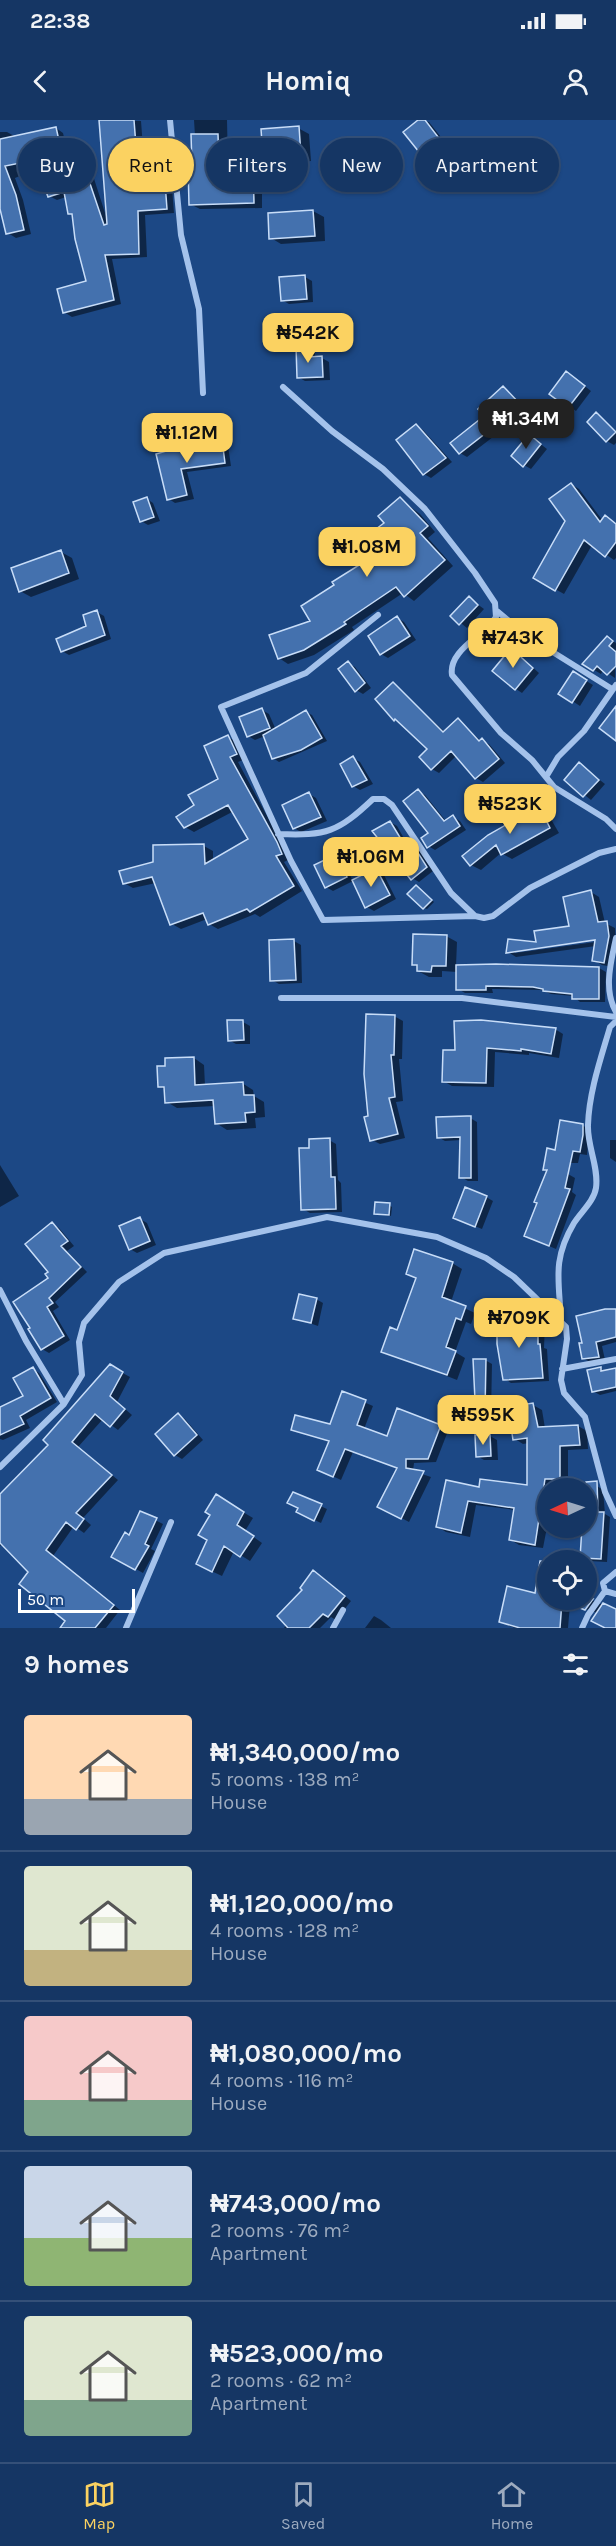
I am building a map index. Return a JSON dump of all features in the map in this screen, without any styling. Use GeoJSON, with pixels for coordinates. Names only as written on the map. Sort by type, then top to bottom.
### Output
{"type":"FeatureCollection","features":[{"type":"Feature","properties":{"kind":"street"},"geometry":{"type":"LineString","coordinates":[[170,120],[181,235],[199,309],[203,393]]}},
{"type":"Feature","properties":{"kind":"street"},"geometry":{"type":"LineString","coordinates":[[284,387],[332,431],[384,469],[425,509],[475,573],[495,603],[497,611],[493,621],[464,648],[451,668],[452,675],[501,732],[532,760],[554,787],[606,819],[616,829]]}},
{"type":"Feature","properties":{"kind":"street"},"geometry":{"type":"LineString","coordinates":[[497,611],[527,636],[614,687],[584,731],[558,757],[546,777]]}},
{"type":"Feature","properties":{"kind":"street"},"geometry":{"type":"LineString","coordinates":[[378,615],[306,673],[221,707],[278,834],[323,920],[493,916],[530,888],[599,853],[616,849]]}},
{"type":"Feature","properties":{"kind":"street"},"geometry":{"type":"LineString","coordinates":[[278,834],[313,835],[328,832],[350,821],[374,799],[384,799],[392,805],[451,893],[475,916]]}},
{"type":"Feature","properties":{"kind":"street"},"geometry":{"type":"LineString","coordinates":[[616,938],[608,975],[616,1012]]}},
{"type":"Feature","properties":{"kind":"street"},"geometry":{"type":"LineString","coordinates":[[281,998],[462,998],[616,1019],[610,1027],[593,1090],[588,1124],[588,1138],[596,1177],[594,1195],[575,1221],[558,1261],[561,1321]]}},
{"type":"Feature","properties":{"kind":"street"},"geometry":{"type":"LineString","coordinates":[[0,1467],[64,1404],[82,1375],[79,1342],[84,1323],[118,1282],[164,1253],[327,1217],[437,1237],[486,1258],[514,1277],[561,1321],[566,1327],[567,1339],[561,1380],[564,1393],[585,1417],[605,1492],[616,1516]]}},
{"type":"Feature","properties":{"kind":"street"},"geometry":{"type":"LineString","coordinates":[[0,1290],[26,1341],[64,1404]]}},
{"type":"Feature","properties":{"kind":"street"},"geometry":{"type":"LineString","coordinates":[[562,1369],[616,1359]]}},
{"type":"Feature","properties":{"kind":"street"},"geometry":{"type":"LineString","coordinates":[[126,1628],[171,1522]]}},
{"type":"Feature","properties":{"kind":"street"},"geometry":{"type":"LineString","coordinates":[[582,1628],[605,1591],[603,1583],[616,1572]]}},
{"type":"Feature","properties":{"kind":"street"},"geometry":{"type":"LineString","coordinates":[[605,1591],[616,1594]]}},
{"type":"Feature","properties":{"kind":"street"},"geometry":{"type":"LineString","coordinates":[[333,1628],[343,1610]]}},
{"type":"Feature","properties":{"kind":"building"},"geometry":{"type":"Polygon","coordinates":[[[99,120],[134,120],[135,138],[108,138],[108,192],[166,192],[167,209],[138,211],[139,254],[105,255],[114,300],[63,313],[57,289],[86,281],[75,239],[72,214],[68,214],[64,192],[93,192],[104,225],[107,224],[99,120]]]}},
{"type":"Feature","properties":{"kind":"building"},"geometry":{"type":"Polygon","coordinates":[[[418,120],[425,120],[439,138],[415,138],[415,147],[403,132],[418,120]]]}},
{"type":"Feature","properties":{"kind":"building"},"geometry":{"type":"Polygon","coordinates":[[[299,126],[300,138],[262,138],[261,129],[299,126]]]}},
{"type":"Feature","properties":{"kind":"building"},"geometry":{"type":"Polygon","coordinates":[[[56,127],[58,138],[18,138],[18,163],[5,166],[16,195],[24,230],[6,234],[0,209],[0,139],[56,127]]]}},
{"type":"Feature","properties":{"kind":"building"},"geometry":{"type":"Polygon","coordinates":[[[191,134],[218,134],[218,138],[206,138],[206,192],[254,192],[254,203],[189,205],[189,192],[194,192],[194,138],[191,138],[191,134]]]}},
{"type":"Feature","properties":{"kind":"building"},"geometry":{"type":"Polygon","coordinates":[[[46,192],[64,192],[48,197],[46,192]]]}},
{"type":"Feature","properties":{"kind":"building"},"geometry":{"type":"Polygon","coordinates":[[[313,210],[315,236],[269,239],[268,213],[313,210]]]}},
{"type":"Feature","properties":{"kind":"building"},"geometry":{"type":"Polygon","coordinates":[[[305,275],[307,299],[281,301],[279,277],[305,275]]]}},
{"type":"Feature","properties":{"kind":"building"},"geometry":{"type":"Polygon","coordinates":[[[308,345],[308,357],[322,356],[323,377],[297,378],[296,346],[308,345]]]}},
{"type":"Feature","properties":{"kind":"building"},"geometry":{"type":"Polygon","coordinates":[[[566,371],[585,386],[568,408],[549,394],[566,371]]]}},
{"type":"Feature","properties":{"kind":"building"},"geometry":{"type":"Polygon","coordinates":[[[503,386],[521,405],[496,428],[495,426],[459,454],[450,443],[484,416],[478,409],[503,386]]]}},
{"type":"Feature","properties":{"kind":"building"},"geometry":{"type":"Polygon","coordinates":[[[596,412],[616,432],[606,442],[587,422],[596,412]]]}},
{"type":"Feature","properties":{"kind":"building"},"geometry":{"type":"Polygon","coordinates":[[[416,424],[446,458],[423,475],[396,440],[416,424]]]}},
{"type":"Feature","properties":{"kind":"building"},"geometry":{"type":"Polygon","coordinates":[[[529,434],[541,444],[523,467],[511,456],[529,434]]]}},
{"type":"Feature","properties":{"kind":"building"},"geometry":{"type":"Polygon","coordinates":[[[222,440],[225,463],[181,469],[187,495],[167,500],[156,454],[190,444],[222,440]]]}},
{"type":"Feature","properties":{"kind":"building"},"geometry":{"type":"Polygon","coordinates":[[[571,483],[600,522],[605,515],[616,524],[616,542],[605,557],[584,540],[555,591],[533,578],[565,521],[549,499],[571,483]]]}},
{"type":"Feature","properties":{"kind":"building"},"geometry":{"type":"Polygon","coordinates":[[[147,497],[154,517],[140,522],[133,502],[147,497]]]}},
{"type":"Feature","properties":{"kind":"building"},"geometry":{"type":"Polygon","coordinates":[[[400,497],[428,526],[420,533],[445,560],[404,597],[396,587],[344,622],[346,624],[304,650],[278,659],[269,635],[310,621],[301,606],[334,585],[332,582],[364,562],[352,547],[384,523],[378,516],[400,497]]]}},
{"type":"Feature","properties":{"kind":"building"},"geometry":{"type":"Polygon","coordinates":[[[61,550],[69,573],[19,592],[11,568],[61,550]]]}},
{"type":"Feature","properties":{"kind":"building"},"geometry":{"type":"Polygon","coordinates":[[[469,596],[478,605],[459,625],[450,616],[469,596]]]}},
{"type":"Feature","properties":{"kind":"building"},"geometry":{"type":"Polygon","coordinates":[[[97,610],[105,635],[61,652],[56,639],[86,626],[83,615],[97,610]]]}},
{"type":"Feature","properties":{"kind":"building"},"geometry":{"type":"Polygon","coordinates":[[[397,616],[410,636],[380,655],[368,636],[397,616]]]}},
{"type":"Feature","properties":{"kind":"building"},"geometry":{"type":"Polygon","coordinates":[[[607,636],[613,641],[609,646],[616,652],[616,666],[607,675],[597,666],[593,671],[582,664],[607,636]]]}},
{"type":"Feature","properties":{"kind":"building"},"geometry":{"type":"Polygon","coordinates":[[[511,648],[533,668],[515,690],[492,671],[511,648]]]}},
{"type":"Feature","properties":{"kind":"building"},"geometry":{"type":"Polygon","coordinates":[[[348,661],[365,683],[355,692],[338,669],[348,661]]]}},
{"type":"Feature","properties":{"kind":"building"},"geometry":{"type":"Polygon","coordinates":[[[573,671],[587,680],[572,703],[558,694],[573,671]]]}},
{"type":"Feature","properties":{"kind":"building"},"geometry":{"type":"Polygon","coordinates":[[[393,682],[443,732],[458,718],[479,741],[482,738],[499,759],[475,779],[451,751],[431,770],[419,757],[427,749],[395,719],[394,721],[375,699],[393,682]]]}},
{"type":"Feature","properties":{"kind":"building"},"geometry":{"type":"Polygon","coordinates":[[[616,706],[616,741],[599,728],[616,706]]]}},
{"type":"Feature","properties":{"kind":"building"},"geometry":{"type":"Polygon","coordinates":[[[262,708],[270,728],[247,737],[239,717],[262,708]]]}},
{"type":"Feature","properties":{"kind":"building"},"geometry":{"type":"Polygon","coordinates":[[[306,710],[322,738],[301,750],[272,759],[263,735],[306,710]]]}},
{"type":"Feature","properties":{"kind":"building"},"geometry":{"type":"Polygon","coordinates":[[[228,735],[237,754],[230,757],[277,842],[282,854],[276,856],[294,886],[250,912],[247,909],[208,925],[203,913],[170,925],[152,877],[123,884],[119,871],[153,862],[153,845],[204,844],[205,864],[248,839],[228,805],[184,828],[176,817],[194,805],[188,795],[218,779],[204,746],[228,735]]]}},
{"type":"Feature","properties":{"kind":"building"},"geometry":{"type":"Polygon","coordinates":[[[353,756],[367,780],[352,787],[340,764],[353,756]]]}},
{"type":"Feature","properties":{"kind":"building"},"geometry":{"type":"Polygon","coordinates":[[[579,762],[599,780],[583,797],[564,780],[579,762]]]}},
{"type":"Feature","properties":{"kind":"building"},"geometry":{"type":"Polygon","coordinates":[[[418,789],[444,821],[453,815],[460,826],[427,848],[421,838],[428,833],[403,801],[418,789]]]}},
{"type":"Feature","properties":{"kind":"building"},"geometry":{"type":"Polygon","coordinates":[[[309,792],[321,817],[293,829],[282,805],[309,792]]]}},
{"type":"Feature","properties":{"kind":"building"},"geometry":{"type":"Polygon","coordinates":[[[539,806],[550,828],[501,855],[496,845],[470,866],[462,856],[488,835],[539,806]]]}},
{"type":"Feature","properties":{"kind":"building"},"geometry":{"type":"Polygon","coordinates":[[[390,821],[407,849],[413,845],[427,867],[411,880],[372,831],[390,821]]]}},
{"type":"Feature","properties":{"kind":"building"},"geometry":{"type":"Polygon","coordinates":[[[335,855],[347,877],[325,888],[314,865],[335,855]]]}},
{"type":"Feature","properties":{"kind":"building"},"geometry":{"type":"Polygon","coordinates":[[[376,868],[390,895],[365,908],[352,880],[376,868]]]}},
{"type":"Feature","properties":{"kind":"building"},"geometry":{"type":"Polygon","coordinates":[[[416,885],[432,900],[423,909],[407,894],[416,885]]]}},
{"type":"Feature","properties":{"kind":"building"},"geometry":{"type":"Polygon","coordinates":[[[591,890],[598,922],[607,921],[609,936],[604,963],[592,961],[595,940],[506,953],[508,939],[536,942],[534,931],[569,926],[563,897],[591,890]]]}},
{"type":"Feature","properties":{"kind":"building"},"geometry":{"type":"Polygon","coordinates":[[[413,934],[447,935],[446,966],[432,966],[431,972],[417,971],[417,965],[412,965],[413,934]]]}},
{"type":"Feature","properties":{"kind":"building"},"geometry":{"type":"Polygon","coordinates":[[[294,939],[296,980],[270,981],[269,940],[294,939]]]}},
{"type":"Feature","properties":{"kind":"building"},"geometry":{"type":"Polygon","coordinates":[[[456,965],[599,967],[599,999],[572,999],[572,994],[543,991],[543,989],[533,987],[486,986],[486,990],[456,990],[456,965]]]}},
{"type":"Feature","properties":{"kind":"building"},"geometry":{"type":"Polygon","coordinates":[[[366,1014],[395,1015],[394,1055],[391,1055],[395,1097],[389,1098],[398,1134],[370,1141],[364,1117],[368,1116],[364,1074],[366,1014]]]}},
{"type":"Feature","properties":{"kind":"building"},"geometry":{"type":"Polygon","coordinates":[[[227,1020],[243,1020],[244,1040],[228,1041],[227,1020]]]}},
{"type":"Feature","properties":{"kind":"building"},"geometry":{"type":"Polygon","coordinates":[[[481,1020],[556,1028],[551,1054],[521,1049],[521,1051],[487,1048],[486,1083],[442,1082],[443,1050],[455,1050],[454,1021],[481,1020]]]}},
{"type":"Feature","properties":{"kind":"building"},"geometry":{"type":"Polygon","coordinates":[[[194,1057],[195,1085],[243,1082],[244,1095],[254,1095],[255,1112],[245,1113],[246,1122],[215,1124],[213,1100],[165,1103],[164,1087],[158,1087],[157,1066],[165,1066],[165,1058],[194,1057]]]}},
{"type":"Feature","properties":{"kind":"building"},"geometry":{"type":"Polygon","coordinates":[[[471,1116],[471,1178],[459,1178],[460,1137],[437,1138],[436,1117],[471,1116]]]}},
{"type":"Feature","properties":{"kind":"building"},"geometry":{"type":"Polygon","coordinates":[[[560,1120],[583,1124],[583,1135],[580,1152],[573,1151],[565,1188],[570,1189],[549,1246],[524,1236],[547,1170],[543,1170],[547,1148],[555,1150],[560,1120]]]}},
{"type":"Feature","properties":{"kind":"building"},"geometry":{"type":"Polygon","coordinates":[[[330,1138],[331,1177],[335,1177],[336,1209],[301,1210],[299,1148],[309,1148],[309,1139],[330,1138]]]}},
{"type":"Feature","properties":{"kind":"building"},"geometry":{"type":"Polygon","coordinates":[[[465,1187],[487,1196],[475,1227],[453,1218],[465,1187]]]}},
{"type":"Feature","properties":{"kind":"building"},"geometry":{"type":"Polygon","coordinates":[[[375,1202],[390,1203],[389,1215],[374,1214],[375,1202]]]}},
{"type":"Feature","properties":{"kind":"building"},"geometry":{"type":"Polygon","coordinates":[[[140,1217],[150,1241],[129,1250],[119,1226],[140,1217]]]}},
{"type":"Feature","properties":{"kind":"building"},"geometry":{"type":"Polygon","coordinates":[[[52,1222],[68,1241],[61,1246],[81,1267],[49,1298],[53,1303],[47,1307],[64,1336],[41,1350],[13,1302],[48,1278],[45,1274],[48,1272],[25,1244],[52,1222]]]}},
{"type":"Feature","properties":{"kind":"building"},"geometry":{"type":"Polygon","coordinates":[[[414,1249],[453,1262],[442,1297],[466,1306],[461,1320],[456,1318],[446,1347],[456,1351],[447,1375],[381,1352],[390,1327],[397,1330],[416,1278],[406,1274],[414,1249]]]}},
{"type":"Feature","properties":{"kind":"building"},"geometry":{"type":"Polygon","coordinates":[[[299,1294],[317,1298],[311,1323],[293,1319],[299,1294]]]}},
{"type":"Feature","properties":{"kind":"building"},"geometry":{"type":"Polygon","coordinates":[[[605,1309],[616,1309],[616,1337],[596,1342],[599,1357],[582,1359],[579,1343],[582,1343],[576,1316],[605,1309]]]}},
{"type":"Feature","properties":{"kind":"building"},"geometry":{"type":"Polygon","coordinates":[[[497,1318],[538,1318],[538,1344],[540,1344],[543,1378],[503,1380],[497,1344],[497,1318]]]}},
{"type":"Feature","properties":{"kind":"building"},"geometry":{"type":"Polygon","coordinates":[[[473,1359],[486,1359],[485,1412],[467,1413],[467,1401],[475,1400],[473,1359]]]}},
{"type":"Feature","properties":{"kind":"building"},"geometry":{"type":"Polygon","coordinates":[[[110,1364],[123,1372],[110,1396],[125,1409],[110,1427],[95,1414],[72,1442],[112,1475],[76,1513],[84,1519],[76,1530],[66,1522],[46,1550],[114,1605],[95,1628],[60,1628],[65,1621],[19,1584],[28,1572],[0,1543],[0,1494],[48,1445],[43,1440],[110,1364]]]}},
{"type":"Feature","properties":{"kind":"building"},"geometry":{"type":"Polygon","coordinates":[[[33,1367],[51,1398],[20,1416],[24,1424],[0,1435],[0,1407],[23,1396],[13,1378],[33,1367]]]}},
{"type":"Feature","properties":{"kind":"building"},"geometry":{"type":"Polygon","coordinates":[[[601,1367],[601,1371],[616,1368],[616,1387],[592,1392],[587,1370],[601,1367]]]}},
{"type":"Feature","properties":{"kind":"building"},"geometry":{"type":"Polygon","coordinates":[[[342,1391],[366,1400],[357,1425],[387,1436],[397,1408],[441,1425],[428,1459],[406,1459],[406,1468],[424,1471],[401,1519],[377,1507],[397,1468],[345,1449],[333,1477],[317,1470],[329,1441],[291,1430],[295,1415],[330,1424],[342,1391]]]}},
{"type":"Feature","properties":{"kind":"building"},"geometry":{"type":"Polygon","coordinates":[[[533,1403],[538,1427],[578,1425],[580,1445],[560,1446],[560,1478],[537,1478],[535,1545],[509,1540],[514,1508],[468,1501],[461,1533],[436,1527],[446,1480],[479,1487],[480,1479],[527,1485],[527,1438],[513,1440],[508,1407],[533,1403]]]}},
{"type":"Feature","properties":{"kind":"building"},"geometry":{"type":"Polygon","coordinates":[[[178,1413],[197,1435],[174,1456],[155,1434],[178,1413]]]}},
{"type":"Feature","properties":{"kind":"building"},"geometry":{"type":"Polygon","coordinates":[[[490,1434],[491,1456],[476,1457],[475,1435],[490,1434]]]}},
{"type":"Feature","properties":{"kind":"building"},"geometry":{"type":"Polygon","coordinates":[[[597,1481],[598,1512],[604,1512],[601,1559],[597,1559],[597,1550],[581,1550],[581,1538],[597,1538],[597,1481]]]}},
{"type":"Feature","properties":{"kind":"building"},"geometry":{"type":"Polygon","coordinates":[[[293,1492],[322,1504],[314,1521],[296,1512],[298,1508],[287,1503],[293,1492]]]}},
{"type":"Feature","properties":{"kind":"building"},"geometry":{"type":"Polygon","coordinates":[[[216,1494],[244,1512],[237,1525],[254,1536],[240,1557],[224,1546],[212,1572],[196,1564],[207,1540],[198,1535],[210,1515],[205,1512],[216,1494]]]}},
{"type":"Feature","properties":{"kind":"building"},"geometry":{"type":"Polygon","coordinates":[[[140,1511],[157,1518],[145,1544],[149,1546],[135,1570],[111,1557],[125,1532],[129,1535],[140,1511]]]}},
{"type":"Feature","properties":{"kind":"building"},"geometry":{"type":"Polygon","coordinates":[[[313,1570],[345,1596],[328,1617],[323,1614],[309,1628],[288,1628],[277,1616],[302,1590],[300,1588],[313,1570]]]}},
{"type":"Feature","properties":{"kind":"building"},"geometry":{"type":"Polygon","coordinates":[[[537,1580],[537,1610],[561,1610],[560,1628],[520,1628],[499,1622],[507,1586],[535,1593],[537,1580]]]}},
{"type":"Feature","properties":{"kind":"building"},"geometry":{"type":"Polygon","coordinates":[[[603,1603],[616,1609],[616,1628],[605,1628],[591,1621],[603,1603]]]}}]}
